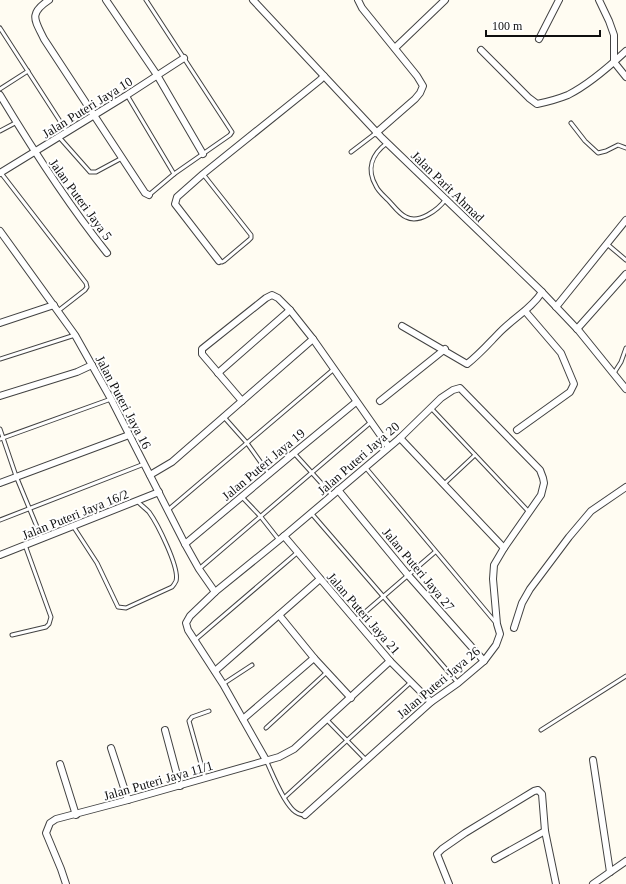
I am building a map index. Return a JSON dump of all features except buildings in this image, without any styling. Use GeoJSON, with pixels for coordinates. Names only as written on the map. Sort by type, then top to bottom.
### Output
{"type":"FeatureCollection","features":[{"type":"Feature","properties":{"kind":"street"},"geometry":{"type":"LineString","coordinates":[[49,0],[39,6],[35,13],[36,22],[44,39],[144,193],[149,195]]}},
{"type":"Feature","properties":{"kind":"street"},"geometry":{"type":"LineString","coordinates":[[106,0],[157,76],[203,154]]}},
{"type":"Feature","properties":{"kind":"street"},"geometry":{"type":"LineString","coordinates":[[358,0],[362,8],[421,82],[422,90],[415,99],[374,134]]}},
{"type":"Feature","properties":{"kind":"street"},"geometry":{"type":"LineString","coordinates":[[395,48],[445,0]]}},
{"type":"Feature","properties":{"kind":"street"},"geometry":{"type":"LineString","coordinates":[[539,39],[559,0]]}},
{"type":"Feature","properties":{"kind":"street"},"geometry":{"type":"LineString","coordinates":[[599,0],[610,21],[614,34],[614,62],[626,76]]}},
{"type":"Feature","properties":{"kind":"street","name":"Jalan Parit Ahmad"},"geometry":{"type":"LineString","coordinates":[[254,1],[374,134],[542,292],[578,329],[626,389]]}},
{"type":"Feature","properties":{"kind":"street"},"geometry":{"type":"LineString","coordinates":[[481,50],[529,98],[537,104],[568,94],[614,62],[626,51]]}},
{"type":"Feature","properties":{"kind":"street","name":"Jalan Puteri Jaya 10"},"geometry":{"type":"LineString","coordinates":[[0,173],[184,58]]}},
{"type":"Feature","properties":{"kind":"street"},"geometry":{"type":"LineString","coordinates":[[219,261],[175,204],[177,198],[203,174],[322,78]]}},
{"type":"Feature","properties":{"kind":"street","name":"Jalan Puteri Jaya 5"},"geometry":{"type":"LineString","coordinates":[[0,95],[35,152],[71,206],[107,253]]}},
{"type":"Feature","properties":{"kind":"street"},"geometry":{"type":"LineString","coordinates":[[556,307],[626,220]]}},
{"type":"Feature","properties":{"kind":"street","name":"Jalan Puteri Jaya 16"},"geometry":{"type":"LineString","coordinates":[[0,231],[75,335],[111,399],[185,544],[199,569],[215,592]]}},
{"type":"Feature","properties":{"kind":"street"},"geometry":{"type":"LineString","coordinates":[[578,329],[626,274]]}},
{"type":"Feature","properties":{"kind":"street"},"geometry":{"type":"LineString","coordinates":[[402,326],[468,364],[502,330],[528,309],[542,292]]}},
{"type":"Feature","properties":{"kind":"street"},"geometry":{"type":"LineString","coordinates":[[242,401],[202,354],[202,349],[266,298],[272,295],[278,298],[290,310],[313,339],[388,446]]}},
{"type":"Feature","properties":{"kind":"street"},"geometry":{"type":"LineString","coordinates":[[0,322],[56,308]]}},
{"type":"Feature","properties":{"kind":"street"},"geometry":{"type":"LineString","coordinates":[[517,430],[570,392],[574,384],[561,353],[528,309]]}},
{"type":"Feature","properties":{"kind":"street"},"geometry":{"type":"LineString","coordinates":[[218,373],[290,310]]}},
{"type":"Feature","properties":{"kind":"street"},"geometry":{"type":"LineString","coordinates":[[150,475],[172,462],[313,339]]}},
{"type":"Feature","properties":{"kind":"street"},"geometry":{"type":"LineString","coordinates":[[380,401],[444,349]]}},
{"type":"Feature","properties":{"kind":"street"},"geometry":{"type":"LineString","coordinates":[[0,396],[77,372],[92,365]]}},
{"type":"Feature","properties":{"kind":"street","name":"Jalan Puteri Jaya 20"},"geometry":{"type":"LineString","coordinates":[[195,640],[188,630],[186,623],[190,616],[215,592],[282,538],[388,446],[400,438],[453,390],[460,388],[540,470]]}},
{"type":"Feature","properties":{"kind":"street","name":"Jalan Puteri Jaya 19"},"geometry":{"type":"LineString","coordinates":[[185,544],[356,402]]}},
{"type":"Feature","properties":{"kind":"street"},"geometry":{"type":"LineString","coordinates":[[0,483],[129,435]]}},
{"type":"Feature","properties":{"kind":"street"},"geometry":{"type":"LineString","coordinates":[[400,438],[504,548]]}},
{"type":"Feature","properties":{"kind":"street","name":"Jalan Puteri Jaya 26"},"geometry":{"type":"LineString","coordinates":[[305,815],[431,702],[458,683],[484,661],[496,644],[500,634],[497,624],[493,579],[494,565],[541,495],[543,478],[540,470]]}},
{"type":"Feature","properties":{"kind":"street"},"geometry":{"type":"LineString","coordinates":[[514,628],[522,604],[530,589],[569,537],[591,511],[626,487]]}},
{"type":"Feature","properties":{"kind":"street","name":"Jalan Puteri Jaya 27"},"geometry":{"type":"LineString","coordinates":[[338,490],[408,574],[484,661]]}},
{"type":"Feature","properties":{"kind":"street","name":"Jalan Puteri Jaya 16/2"},"geometry":{"type":"LineString","coordinates":[[0,555],[159,492]]}},
{"type":"Feature","properties":{"kind":"street","name":"Jalan Puteri Jaya 21"},"geometry":{"type":"LineString","coordinates":[[282,538],[298,552],[390,661],[431,702]]}},
{"type":"Feature","properties":{"kind":"street"},"geometry":{"type":"LineString","coordinates":[[215,671],[320,579]]}},
{"type":"Feature","properties":{"kind":"street"},"geometry":{"type":"LineString","coordinates":[[279,615],[314,658],[351,698]]}},
{"type":"Feature","properties":{"kind":"street"},"geometry":{"type":"LineString","coordinates":[[195,640],[223,684],[266,760]]}},
{"type":"Feature","properties":{"kind":"street"},"geometry":{"type":"LineString","coordinates":[[243,719],[314,658]]}},
{"type":"Feature","properties":{"kind":"street","name":"Jalan Puteri Jaya 11/1"},"geometry":{"type":"LineString","coordinates":[[66,884],[46,833],[50,823],[56,819],[76,815],[279,757],[294,749],[390,661]]}},
{"type":"Feature","properties":{"kind":"street"},"geometry":{"type":"LineString","coordinates":[[164,730],[180,786]]}},
{"type":"Feature","properties":{"kind":"street"},"geometry":{"type":"LineString","coordinates":[[112,748],[128,800]]}},
{"type":"Feature","properties":{"kind":"street"},"geometry":{"type":"LineString","coordinates":[[593,760],[610,872]]}},
{"type":"Feature","properties":{"kind":"street"},"geometry":{"type":"LineString","coordinates":[[60,764],[76,815]]}},
{"type":"Feature","properties":{"kind":"street"},"geometry":{"type":"LineString","coordinates":[[450,884],[437,854],[465,833],[538,790],[542,794],[545,831],[556,884]]}},
{"type":"Feature","properties":{"kind":"street"},"geometry":{"type":"LineString","coordinates":[[495,859],[545,831]]}},
{"type":"Feature","properties":{"kind":"street"},"geometry":{"type":"LineString","coordinates":[[593,884],[626,861]]}},
{"type":"Feature","properties":{"kind":"lane"},"geometry":{"type":"LineString","coordinates":[[146,0],[232,132],[230,135],[174,174],[149,195]]}},
{"type":"Feature","properties":{"kind":"lane"},"geometry":{"type":"LineString","coordinates":[[0,28],[67,132]]}},
{"type":"Feature","properties":{"kind":"lane"},"geometry":{"type":"LineString","coordinates":[[0,89],[28,71]]}},
{"type":"Feature","properties":{"kind":"lane"},"geometry":{"type":"LineString","coordinates":[[127,95],[174,174]]}},
{"type":"Feature","properties":{"kind":"lane"},"geometry":{"type":"LineString","coordinates":[[0,131],[17,122]]}},
{"type":"Feature","properties":{"kind":"lane"},"geometry":{"type":"LineString","coordinates":[[571,123],[585,141],[598,153],[606,151],[618,144],[626,148]]}},
{"type":"Feature","properties":{"kind":"lane"},"geometry":{"type":"LineString","coordinates":[[351,152],[374,134]]}},
{"type":"Feature","properties":{"kind":"lane"},"geometry":{"type":"LineString","coordinates":[[58,137],[90,172],[93,173],[122,158]]}},
{"type":"Feature","properties":{"kind":"lane"},"geometry":{"type":"LineString","coordinates":[[385,145],[375,155],[371,163],[370,172],[376,186],[406,218],[426,216],[436,210],[444,201]]}},
{"type":"Feature","properties":{"kind":"lane"},"geometry":{"type":"LineString","coordinates":[[0,173],[86,283],[87,287],[84,290],[56,308]]}},
{"type":"Feature","properties":{"kind":"lane"},"geometry":{"type":"LineString","coordinates":[[203,174],[252,238],[224,261],[219,261]]}},
{"type":"Feature","properties":{"kind":"lane"},"geometry":{"type":"LineString","coordinates":[[607,244],[626,260]]}},
{"type":"Feature","properties":{"kind":"lane"},"geometry":{"type":"LineString","coordinates":[[0,359],[75,335]]}},
{"type":"Feature","properties":{"kind":"lane"},"geometry":{"type":"LineString","coordinates":[[614,374],[621,362],[626,348]]}},
{"type":"Feature","properties":{"kind":"lane"},"geometry":{"type":"LineString","coordinates":[[168,511],[334,369]]}},
{"type":"Feature","properties":{"kind":"lane"},"geometry":{"type":"LineString","coordinates":[[2,439],[111,399]]}},
{"type":"Feature","properties":{"kind":"lane"},"geometry":{"type":"LineString","coordinates":[[432,408],[529,512]]}},
{"type":"Feature","properties":{"kind":"lane"},"geometry":{"type":"LineString","coordinates":[[223,416],[247,443],[269,474]]}},
{"type":"Feature","properties":{"kind":"lane"},"geometry":{"type":"LineString","coordinates":[[199,569],[371,422]]}},
{"type":"Feature","properties":{"kind":"lane"},"geometry":{"type":"LineString","coordinates":[[0,429],[2,439],[16,476],[42,539]]}},
{"type":"Feature","properties":{"kind":"lane"},"geometry":{"type":"LineString","coordinates":[[294,453],[332,495]]}},
{"type":"Feature","properties":{"kind":"lane"},"geometry":{"type":"LineString","coordinates":[[444,485],[475,455]]}},
{"type":"Feature","properties":{"kind":"lane"},"geometry":{"type":"LineString","coordinates":[[0,520],[144,464]]}},
{"type":"Feature","properties":{"kind":"lane"},"geometry":{"type":"LineString","coordinates":[[365,466],[435,552],[497,624]]}},
{"type":"Feature","properties":{"kind":"lane"},"geometry":{"type":"LineString","coordinates":[[242,497],[282,538]]}},
{"type":"Feature","properties":{"kind":"lane"},"geometry":{"type":"LineString","coordinates":[[73,526],[97,563],[118,607],[126,608],[172,587],[176,582],[173,561],[160,529],[148,511],[137,501]]}},
{"type":"Feature","properties":{"kind":"lane"},"geometry":{"type":"LineString","coordinates":[[311,513],[458,683]]}},
{"type":"Feature","properties":{"kind":"lane"},"geometry":{"type":"LineString","coordinates":[[12,635],[46,627],[51,617],[25,545]]}},
{"type":"Feature","properties":{"kind":"lane"},"geometry":{"type":"LineString","coordinates":[[195,640],[298,552]]}},
{"type":"Feature","properties":{"kind":"lane"},"geometry":{"type":"LineString","coordinates":[[356,620],[435,552]]}},
{"type":"Feature","properties":{"kind":"lane"},"geometry":{"type":"LineString","coordinates":[[223,684],[252,665]]}},
{"type":"Feature","properties":{"kind":"lane"},"geometry":{"type":"LineString","coordinates":[[266,728],[327,672]]}},
{"type":"Feature","properties":{"kind":"lane"},"geometry":{"type":"LineString","coordinates":[[541,730],[626,676]]}},
{"type":"Feature","properties":{"kind":"lane"},"geometry":{"type":"LineString","coordinates":[[285,797],[411,682]]}},
{"type":"Feature","properties":{"kind":"lane"},"geometry":{"type":"LineString","coordinates":[[205,778],[189,721],[192,717],[209,711]]}},
{"type":"Feature","properties":{"kind":"lane"},"geometry":{"type":"LineString","coordinates":[[327,720],[366,760]]}},
{"type":"Feature","properties":{"kind":"lane"},"geometry":{"type":"LineString","coordinates":[[266,760],[293,810],[299,815],[305,815]]}}]}
